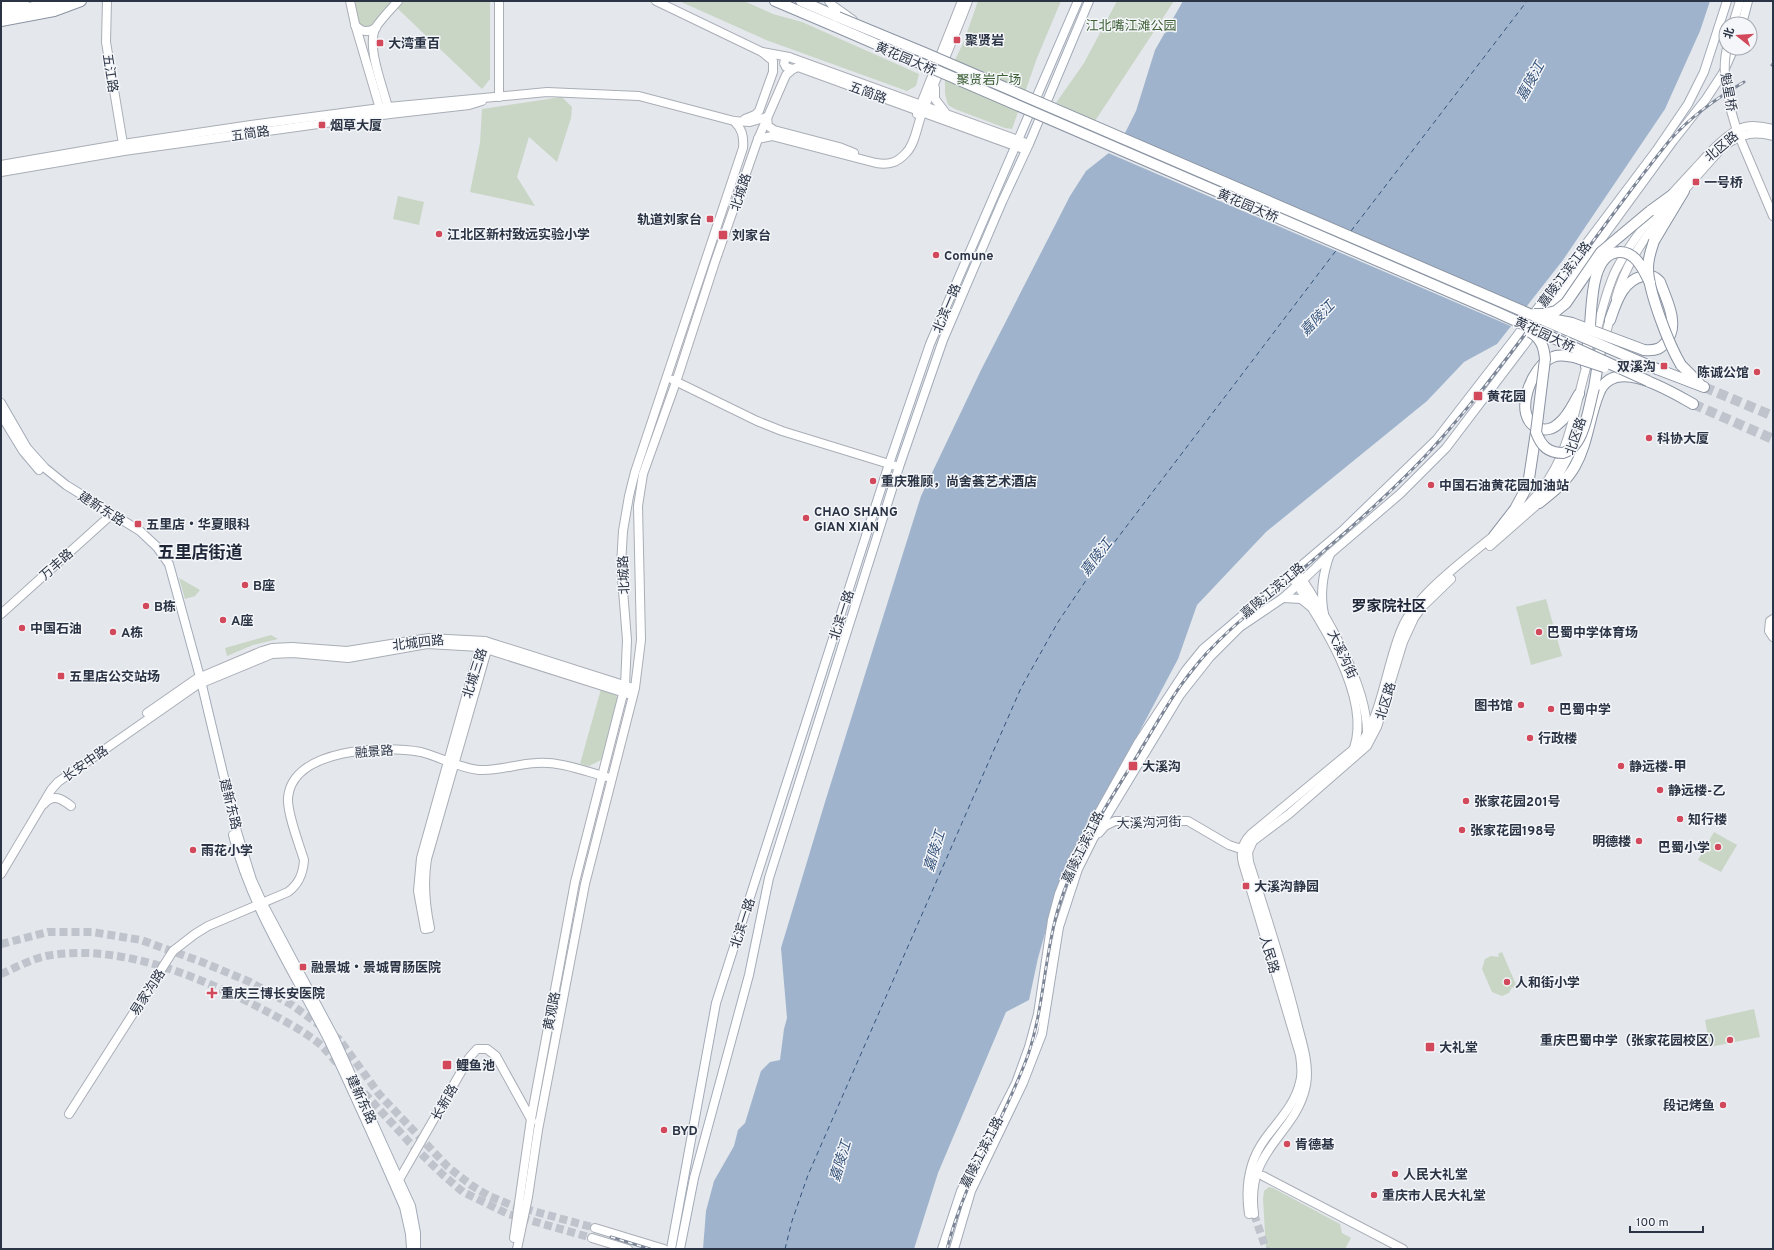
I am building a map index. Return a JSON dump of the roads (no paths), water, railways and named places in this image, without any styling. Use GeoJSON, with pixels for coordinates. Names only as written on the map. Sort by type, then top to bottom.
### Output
{"type":"FeatureCollection","features":[{"type":"Feature","properties":{"kind":"highway"},"geometry":{"type":"LineString","coordinates":[[1,5],[24,1]]}},
{"type":"Feature","properties":{"kind":"highway"},"geometry":{"type":"LineString","coordinates":[[1,13],[52,7],[68,1]]}},
{"type":"Feature","properties":{"kind":"highway"},"geometry":{"type":"LineString","coordinates":[[1,21],[52,7],[81,1]]}},
{"type":"Feature","properties":{"kind":"highway"},"geometry":{"type":"LineString","coordinates":[[775,1],[837,18]]}},
{"type":"Feature","properties":{"kind":"highway"},"geometry":{"type":"LineString","coordinates":[[801,1],[837,18]]}},
{"type":"Feature","properties":{"kind":"highway","name":"黄花园大桥"},"geometry":{"type":"LineString","coordinates":[[837,18],[861,25],[1657,369],[1704,387],[1681,365],[1672,351],[1650,283]]}},
{"type":"Feature","properties":{"kind":"highway","name":"黄花园大桥"},"geometry":{"type":"LineString","coordinates":[[837,18],[1494,311],[1661,387],[1693,404]]}},
{"type":"Feature","properties":{"kind":"highway"},"geometry":{"type":"LineString","coordinates":[[1650,283],[1648,269],[1649,254],[1654,241],[1684,191]]}},
{"type":"Feature","properties":{"kind":"highway"},"geometry":{"type":"LineString","coordinates":[[1528,313],[1543,314],[1556,311],[1566,304],[1601,252],[1650,211],[1672,195]]}},
{"type":"Feature","properties":{"kind":"highway"},"geometry":{"type":"LineString","coordinates":[[1586,366],[1598,270],[1602,261],[1608,255],[1621,252],[1628,254],[1642,267],[1650,283]]}},
{"type":"Feature","properties":{"kind":"highway"},"geometry":{"type":"LineString","coordinates":[[1528,313],[1572,323],[1644,350],[1655,351],[1664,346],[1671,335],[1673,325],[1672,315],[1660,282],[1651,275],[1642,276],[1629,283],[1618,298],[1610,320]]}},
{"type":"Feature","properties":{"kind":"highway"},"geometry":{"type":"LineString","coordinates":[[1494,311],[1535,334],[1543,344],[1545,359],[1528,485],[1520,502],[1494,536]]}},
{"type":"Feature","properties":{"kind":"highway"},"geometry":{"type":"LineString","coordinates":[[1536,432],[1541,443],[1548,450],[1563,453],[1572,449],[1581,436],[1594,388],[1600,351]]}},
{"type":"Feature","properties":{"kind":"highway"},"geometry":{"type":"LineString","coordinates":[[1579,394],[1568,413],[1558,424],[1550,429],[1542,430],[1533,426],[1527,416],[1525,408],[1527,391],[1532,378],[1544,363],[1552,357],[1562,355],[1574,357],[1648,381]]}},
{"type":"Feature","properties":{"kind":"highway"},"geometry":{"type":"LineString","coordinates":[[1539,503],[1570,475],[1584,445],[1599,394],[1607,382],[1620,376],[1634,377]]}},
{"type":"Feature","properties":{"kind":"main road","name":"五江路"},"geometry":{"type":"LineString","coordinates":[[107,1],[106,42],[123,144]]}},
{"type":"Feature","properties":{"kind":"main road"},"geometry":{"type":"LineString","coordinates":[[350,1],[355,24],[385,111]]}},
{"type":"Feature","properties":{"kind":"main road"},"geometry":{"type":"LineString","coordinates":[[385,111],[376,62],[374,40],[376,28],[398,1]]}},
{"type":"Feature","properties":{"kind":"main road"},"geometry":{"type":"LineString","coordinates":[[499,1],[499,97]]}},
{"type":"Feature","properties":{"kind":"main road","name":"五简路"},"geometry":{"type":"LineString","coordinates":[[656,1],[762,52],[773,61],[774,68],[759,111],[750,117],[734,121]]}},
{"type":"Feature","properties":{"kind":"main road"},"geometry":{"type":"LineString","coordinates":[[829,1],[837,18]]}},
{"type":"Feature","properties":{"kind":"main road"},"geometry":{"type":"LineString","coordinates":[[793,69],[786,75],[767,117],[768,126],[774,130],[886,161],[894,159],[900,155],[906,147],[962,1]]}},
{"type":"Feature","properties":{"kind":"main road"},"geometry":{"type":"LineString","coordinates":[[758,139],[772,136],[876,163],[890,164],[902,157],[910,148],[921,108],[949,52],[968,1]]}},
{"type":"Feature","properties":{"kind":"main road","name":"北滨一路"},"geometry":{"type":"LineString","coordinates":[[671,1249],[716,1003],[889,464],[930,344],[1078,1]]}},
{"type":"Feature","properties":{"kind":"main road","name":"北滨一路"},"geometry":{"type":"LineString","coordinates":[[680,1249],[694,1178],[749,975],[769,878],[899,467],[943,340],[1028,147],[1089,1]]}},
{"type":"Feature","properties":{"kind":"main road","name":"嘉陵江滨江路"},"geometry":{"type":"LineString","coordinates":[[942,1249],[961,1191],[1016,1082],[1029,1047],[1038,1014],[1052,920],[1059,894],[1073,859],[1138,743],[1186,670],[1203,649],[1342,531],[1437,439],[1656,151],[1688,104],[1704,72],[1727,1]]}},
{"type":"Feature","properties":{"kind":"main road"},"geometry":{"type":"LineString","coordinates":[[1736,16],[1740,1]]}},
{"type":"Feature","properties":{"kind":"main road"},"geometry":{"type":"LineString","coordinates":[[1744,16],[1748,1]]}},
{"type":"Feature","properties":{"kind":"main road"},"geometry":{"type":"LineString","coordinates":[[355,24],[360,30],[365,32],[376,28]]}},
{"type":"Feature","properties":{"kind":"main road","name":"五简路"},"geometry":{"type":"LineString","coordinates":[[762,52],[789,57],[921,108],[1028,147]]}},
{"type":"Feature","properties":{"kind":"main road","name":"魁星桥"},"geometry":{"type":"LineString","coordinates":[[1726,56],[1724,81],[1730,107],[1738,133],[1773,216]]}},
{"type":"Feature","properties":{"kind":"main road","name":"嘉陵江滨江路"},"geometry":{"type":"LineString","coordinates":[[954,1249],[971,1191],[1023,1083],[1042,1034],[1059,927],[1078,869],[1093,840],[1180,695],[1210,657],[1240,627],[1283,598],[1331,553],[1400,494],[1446,448],[1525,344],[1673,141],[1706,99],[1723,73],[1730,56]]}},
{"type":"Feature","properties":{"kind":"main road"},"geometry":{"type":"LineString","coordinates":[[789,57],[786,58],[784,63],[786,67],[793,69]]}},
{"type":"Feature","properties":{"kind":"main road","name":"五简路"},"geometry":{"type":"LineString","coordinates":[[793,69],[798,67],[921,108],[949,115],[1017,144]]}},
{"type":"Feature","properties":{"kind":"main road"},"geometry":{"type":"LineString","coordinates":[[936,80],[934,94],[935,99],[940,109],[949,115]]}},
{"type":"Feature","properties":{"kind":"main road","name":"五简路"},"geometry":{"type":"LineString","coordinates":[[1,165],[123,144],[385,111],[469,105],[499,97],[547,92],[626,94],[651,98],[734,121],[750,122],[767,117]]}},
{"type":"Feature","properties":{"kind":"main road","name":"五简路"},"geometry":{"type":"LineString","coordinates":[[1,172],[385,111]]}},
{"type":"Feature","properties":{"kind":"main road","name":"北城路"},"geometry":{"type":"LineString","coordinates":[[611,778],[633,692],[641,640],[638,506],[643,474],[676,382],[715,262],[767,117]]}},
{"type":"Feature","properties":{"kind":"main road","name":"北城路"},"geometry":{"type":"LineString","coordinates":[[602,776],[625,689],[627,640],[621,565],[623,532],[628,496],[743,148],[744,134],[734,121]]}},
{"type":"Feature","properties":{"kind":"main road","name":"北区路"},"geometry":{"type":"LineString","coordinates":[[1369,726],[1397,641],[1409,614],[1427,592],[1528,506],[1550,477],[1564,449],[1586,366],[1612,279],[1628,251],[1672,195],[1715,147],[1750,126],[1773,129]]}},
{"type":"Feature","properties":{"kind":"main road","name":"北区路"},"geometry":{"type":"LineString","coordinates":[[1367,746],[1377,727],[1403,642],[1414,618],[1422,607],[1456,574],[1524,518],[1539,503],[1557,478],[1573,449],[1619,286],[1629,264],[1648,232],[1719,151],[1738,133],[1758,133],[1773,136]]}},
{"type":"Feature","properties":{"kind":"main road"},"geometry":{"type":"LineString","coordinates":[[1628,251],[1632,248],[1635,250],[1629,264]]}},
{"type":"Feature","properties":{"kind":"main road"},"geometry":{"type":"LineString","coordinates":[[666,378],[776,428],[899,467]]}},
{"type":"Feature","properties":{"kind":"main road","name":"建新东路"},"geometry":{"type":"LineString","coordinates":[[1,403],[27,448],[45,468],[66,485],[147,543],[160,558],[164,566],[198,681],[238,855],[260,905],[397,1184],[411,1206],[416,1233],[416,1249]]}},
{"type":"Feature","properties":{"kind":"main road","name":"建新东路"},"geometry":{"type":"LineString","coordinates":[[1,415],[23,451],[41,473],[63,490],[110,516]]}},
{"type":"Feature","properties":{"kind":"main road","name":"万丰路"},"geometry":{"type":"LineString","coordinates":[[1,614],[110,516]]}},
{"type":"Feature","properties":{"kind":"main road"},"geometry":{"type":"LineString","coordinates":[[1324,614],[1323,590],[1326,569],[1331,553]]}},
{"type":"Feature","properties":{"kind":"main road","name":"大溪沟街"},"geometry":{"type":"LineString","coordinates":[[1293,572],[1324,614],[1353,672],[1369,726],[1367,746]]}},
{"type":"Feature","properties":{"kind":"main road","name":"大溪沟街"},"geometry":{"type":"LineString","coordinates":[[1300,583],[1342,662],[1355,706],[1358,731],[1354,750]]}},
{"type":"Feature","properties":{"kind":"main road"},"geometry":{"type":"LineString","coordinates":[[1283,598],[1301,599],[1312,608]]}},
{"type":"Feature","properties":{"kind":"main road"},"geometry":{"type":"LineString","coordinates":[[1773,619],[1770,622],[1769,631],[1773,637]]}},
{"type":"Feature","properties":{"kind":"main road","name":"北城四路"},"geometry":{"type":"LineString","coordinates":[[198,681],[265,656],[282,653],[348,658],[427,644],[484,646],[633,692]]}},
{"type":"Feature","properties":{"kind":"main road","name":"北城三路"},"geometry":{"type":"LineString","coordinates":[[450,761],[424,874],[424,903],[430,928],[425,929],[418,891],[418,873],[450,761],[484,646]]}},
{"type":"Feature","properties":{"kind":"main road","name":"长安中路"},"geometry":{"type":"LineString","coordinates":[[1,874],[51,790],[63,778],[198,681]]}},
{"type":"Feature","properties":{"kind":"main road","name":"长安中路"},"geometry":{"type":"LineString","coordinates":[[1,865],[47,788],[53,781],[198,681]]}},
{"type":"Feature","properties":{"kind":"main road"},"geometry":{"type":"LineString","coordinates":[[1355,706],[1363,722],[1369,726],[1375,724],[1381,715]]}},
{"type":"Feature","properties":{"kind":"main road"},"geometry":{"type":"LineString","coordinates":[[1242,848],[1245,841],[1251,834],[1354,750],[1367,735]]}},
{"type":"Feature","properties":{"kind":"main road"},"geometry":{"type":"LineString","coordinates":[[1242,848],[1251,844],[1257,837],[1294,810],[1367,746]]}},
{"type":"Feature","properties":{"kind":"main road","name":"融景路"},"geometry":{"type":"LineString","coordinates":[[260,905],[294,888],[301,876],[304,860],[289,809],[288,798],[291,787],[296,778],[303,770],[314,763],[341,754],[375,750],[408,750],[450,761],[473,769],[495,770],[535,763],[549,763],[563,765],[611,778]]}},
{"type":"Feature","properties":{"kind":"main road","name":"黄观路"},"geometry":{"type":"LineString","coordinates":[[512,1249],[531,1119],[576,882],[602,776]]}},
{"type":"Feature","properties":{"kind":"main road","name":"黄观路"},"geometry":{"type":"LineString","coordinates":[[517,1249],[528,1197],[538,1130],[585,884],[611,778]]}},
{"type":"Feature","properties":{"kind":"main road"},"geometry":{"type":"LineString","coordinates":[[39,811],[46,801],[52,798],[60,799],[71,806]]}},
{"type":"Feature","properties":{"kind":"main road","name":"大溪沟河街"},"geometry":{"type":"LineString","coordinates":[[1093,840],[1105,826],[1116,821],[1188,821],[1229,845],[1242,848]]}},
{"type":"Feature","properties":{"kind":"main road","name":"人民路"},"geometry":{"type":"LineString","coordinates":[[1242,848],[1243,863],[1300,1055],[1301,1075],[1299,1086],[1290,1107],[1254,1158],[1247,1185],[1251,1214],[1253,1190],[1259,1166],[1265,1154],[1296,1110],[1306,1086],[1307,1074],[1304,1052],[1291,1001],[1249,862],[1248,852],[1251,844]]}},
{"type":"Feature","properties":{"kind":"main road","name":"易家沟路"},"geometry":{"type":"LineString","coordinates":[[69,1114],[173,951],[208,926],[260,905]]}},
{"type":"Feature","properties":{"kind":"main road","name":"长新路"},"geometry":{"type":"LineString","coordinates":[[397,1184],[469,1058],[477,1049],[487,1049],[496,1056],[538,1130]]}},
{"type":"Feature","properties":{"kind":"main road"},"geometry":{"type":"LineString","coordinates":[[1263,1176],[1403,1249]]}},
{"type":"Feature","properties":{"kind":"main road","name":"建新东路"},"geometry":{"type":"LineString","coordinates":[[397,1184],[406,1215],[411,1249]]}},
{"type":"Feature","properties":{"kind":"main road"},"geometry":{"type":"LineString","coordinates":[[595,1228],[664,1249]]}},
{"type":"Feature","properties":{"kind":"main road"},"geometry":{"type":"LineString","coordinates":[[592,1238],[628,1249]]}},
{"type":"Feature","properties":{"kind":"water","name":"嘉陵江"},"geometry":{"type":"Polygon","coordinates":[[[1183,1],[1710,1],[1700,31],[1665,109],[1563,260],[1497,344],[1464,362],[1427,401],[1266,532],[1197,605],[1178,659],[1126,757],[1075,846],[1059,884],[1038,958],[1029,1000],[1006,1012],[938,1173],[914,1249],[703,1249],[706,1211],[714,1181],[734,1146],[738,1130],[745,1123],[761,1071],[770,1062],[780,1060],[787,1018],[781,948],[921,496],[981,370],[1070,196],[1086,171],[1110,152],[1124,135],[1136,111],[1155,50],[1183,1]]]}},
{"type":"Feature","properties":{"kind":"tunnel"},"geometry":{"type":"LineString","coordinates":[[1704,387],[1773,416]]}},
{"type":"Feature","properties":{"kind":"tunnel"},"geometry":{"type":"LineString","coordinates":[[1693,404],[1773,439]]}},
{"type":"Feature","properties":{"kind":"tunnel"},"geometry":{"type":"LineString","coordinates":[[1,944],[48,932],[92,932],[141,940],[202,962],[250,982],[292,1005],[322,1027]]}},
{"type":"Feature","properties":{"kind":"tunnel"},"geometry":{"type":"LineString","coordinates":[[1,974],[39,958],[52,955],[79,953],[106,954],[161,966],[215,986],[286,1022],[308,1035],[321,1045],[339,1065]]}},
{"type":"Feature","properties":{"kind":"tunnel"},"geometry":{"type":"LineString","coordinates":[[333,1035],[339,1039],[379,1094],[448,1167],[471,1185],[489,1196],[511,1205],[595,1228]]}},
{"type":"Feature","properties":{"kind":"tunnel"},"geometry":{"type":"LineString","coordinates":[[356,1084],[410,1143],[463,1192],[508,1214],[592,1238]]}},
{"type":"Feature","properties":{"kind":"tunnel"},"geometry":{"type":"LineString","coordinates":[[1254,1214],[1266,1249]]}},
{"type":"Feature","properties":{"kind":"railway"},"geometry":{"type":"LineString","coordinates":[[947,1249],[963,1199],[1008,1103],[1028,1055],[1041,1001],[1053,927],[1073,868],[1093,828],[1176,692],[1201,659],[1213,646],[1363,516],[1397,485],[1429,452],[1493,377],[1639,179],[1670,140],[1678,131],[1705,108],[1744,82]]}},
{"type":"Feature","properties":{"kind":"railway"},"geometry":{"type":"LineString","coordinates":[[611,1237],[650,1249]]}},
{"type":"Feature","properties":{"kind":"place","name":"聚贤岩"},"geometry":{"type":"Point","coordinates":[957,40]}},
{"type":"Feature","properties":{"kind":"place","name":"大湾重百"},"geometry":{"type":"Point","coordinates":[380,43]}},
{"type":"Feature","properties":{"kind":"place","name":"烟草大厦"},"geometry":{"type":"Point","coordinates":[322,125]}},
{"type":"Feature","properties":{"kind":"place","name":"一号桥"},"geometry":{"type":"Point","coordinates":[1696,182]}},
{"type":"Feature","properties":{"kind":"place","name":"轨道刘家台"},"geometry":{"type":"Point","coordinates":[710,219]}},
{"type":"Feature","properties":{"kind":"place","name":"江北区新村致远实验小学"},"geometry":{"type":"Point","coordinates":[439,234]}},
{"type":"Feature","properties":{"kind":"place","name":"刘家台"},"geometry":{"type":"Point","coordinates":[723,235]}},
{"type":"Feature","properties":{"kind":"place","name":"Comune"},"geometry":{"type":"Point","coordinates":[936,255]}},
{"type":"Feature","properties":{"kind":"place","name":"双溪沟"},"geometry":{"type":"Point","coordinates":[1664,366]}},
{"type":"Feature","properties":{"kind":"place","name":"陈诚公馆"},"geometry":{"type":"Point","coordinates":[1757,372]}},
{"type":"Feature","properties":{"kind":"place","name":"黄花园"},"geometry":{"type":"Point","coordinates":[1478,396]}},
{"type":"Feature","properties":{"kind":"place","name":"科协大厦"},"geometry":{"type":"Point","coordinates":[1649,438]}},
{"type":"Feature","properties":{"kind":"place","name":"重庆雅顾，尚舍荟艺术酒店"},"geometry":{"type":"Point","coordinates":[873,481]}},
{"type":"Feature","properties":{"kind":"place","name":"中国石油黄花园加油站"},"geometry":{"type":"Point","coordinates":[1431,485]}},
{"type":"Feature","properties":{"kind":"place","name":"CHAO SHANG GIAN XIAN"},"geometry":{"type":"Point","coordinates":[806,518]}},
{"type":"Feature","properties":{"kind":"place","name":"五里店‧华夏眼科"},"geometry":{"type":"Point","coordinates":[138,524]}},
{"type":"Feature","properties":{"kind":"place","name":"B座"},"geometry":{"type":"Point","coordinates":[245,585]}},
{"type":"Feature","properties":{"kind":"place","name":"B栋"},"geometry":{"type":"Point","coordinates":[146,606]}},
{"type":"Feature","properties":{"kind":"place","name":"A座"},"geometry":{"type":"Point","coordinates":[223,620]}},
{"type":"Feature","properties":{"kind":"place","name":"中国石油"},"geometry":{"type":"Point","coordinates":[22,628]}},
{"type":"Feature","properties":{"kind":"place","name":"A栋"},"geometry":{"type":"Point","coordinates":[113,632]}},
{"type":"Feature","properties":{"kind":"place","name":"巴蜀中学体育场"},"geometry":{"type":"Point","coordinates":[1539,632]}},
{"type":"Feature","properties":{"kind":"place","name":"五里店公交站场"},"geometry":{"type":"Point","coordinates":[61,676]}},
{"type":"Feature","properties":{"kind":"place","name":"图书馆"},"geometry":{"type":"Point","coordinates":[1521,705]}},
{"type":"Feature","properties":{"kind":"place","name":"巴蜀中学"},"geometry":{"type":"Point","coordinates":[1551,709]}},
{"type":"Feature","properties":{"kind":"place","name":"行政楼"},"geometry":{"type":"Point","coordinates":[1530,738]}},
{"type":"Feature","properties":{"kind":"place","name":"大溪沟"},"geometry":{"type":"Point","coordinates":[1133,766]}},
{"type":"Feature","properties":{"kind":"place","name":"静远楼-甲"},"geometry":{"type":"Point","coordinates":[1621,766]}},
{"type":"Feature","properties":{"kind":"place","name":"静远楼-乙"},"geometry":{"type":"Point","coordinates":[1660,790]}},
{"type":"Feature","properties":{"kind":"place","name":"张家花园201号"},"geometry":{"type":"Point","coordinates":[1466,801]}},
{"type":"Feature","properties":{"kind":"place","name":"知行楼"},"geometry":{"type":"Point","coordinates":[1680,819]}},
{"type":"Feature","properties":{"kind":"place","name":"张家花园198号"},"geometry":{"type":"Point","coordinates":[1462,830]}},
{"type":"Feature","properties":{"kind":"place","name":"明德楼"},"geometry":{"type":"Point","coordinates":[1639,841]}},
{"type":"Feature","properties":{"kind":"place","name":"巴蜀小学"},"geometry":{"type":"Point","coordinates":[1718,847]}},
{"type":"Feature","properties":{"kind":"place","name":"雨花小学"},"geometry":{"type":"Point","coordinates":[193,850]}},
{"type":"Feature","properties":{"kind":"place","name":"大溪沟静园"},"geometry":{"type":"Point","coordinates":[1246,886]}},
{"type":"Feature","properties":{"kind":"place","name":"融景城‧景城胃肠医院"},"geometry":{"type":"Point","coordinates":[303,967]}},
{"type":"Feature","properties":{"kind":"place","name":"人和街小学"},"geometry":{"type":"Point","coordinates":[1507,982]}},
{"type":"Feature","properties":{"kind":"place","name":"重庆三博长安医院"},"geometry":{"type":"Point","coordinates":[212,993]}},
{"type":"Feature","properties":{"kind":"place","name":"重庆巴蜀中学（张家花园校区）"},"geometry":{"type":"Point","coordinates":[1730,1040]}},
{"type":"Feature","properties":{"kind":"place","name":"大礼堂"},"geometry":{"type":"Point","coordinates":[1430,1047]}},
{"type":"Feature","properties":{"kind":"place","name":"鲤鱼池"},"geometry":{"type":"Point","coordinates":[447,1065]}},
{"type":"Feature","properties":{"kind":"place","name":"段记烤鱼"},"geometry":{"type":"Point","coordinates":[1723,1105]}},
{"type":"Feature","properties":{"kind":"place","name":"BYD"},"geometry":{"type":"Point","coordinates":[664,1130]}},
{"type":"Feature","properties":{"kind":"place","name":"肯德基"},"geometry":{"type":"Point","coordinates":[1287,1144]}},
{"type":"Feature","properties":{"kind":"place","name":"人民大礼堂"},"geometry":{"type":"Point","coordinates":[1395,1174]}},
{"type":"Feature","properties":{"kind":"place","name":"重庆市人民大礼堂"},"geometry":{"type":"Point","coordinates":[1374,1195]}},
{"type":"Feature","properties":{"kind":"district","name":"五里店街道"},"geometry":{"type":"Point","coordinates":[200,552]}},
{"type":"Feature","properties":{"kind":"district","name":"罗家院社区"},"geometry":{"type":"Point","coordinates":[1389,606]}},
{"type":"Feature","properties":{"kind":"park label","name":"江北嘴江滩公园"},"geometry":{"type":"Point","coordinates":[1131,25]}},
{"type":"Feature","properties":{"kind":"park label","name":"聚贤岩广场"},"geometry":{"type":"Point","coordinates":[989,79]}}]}
